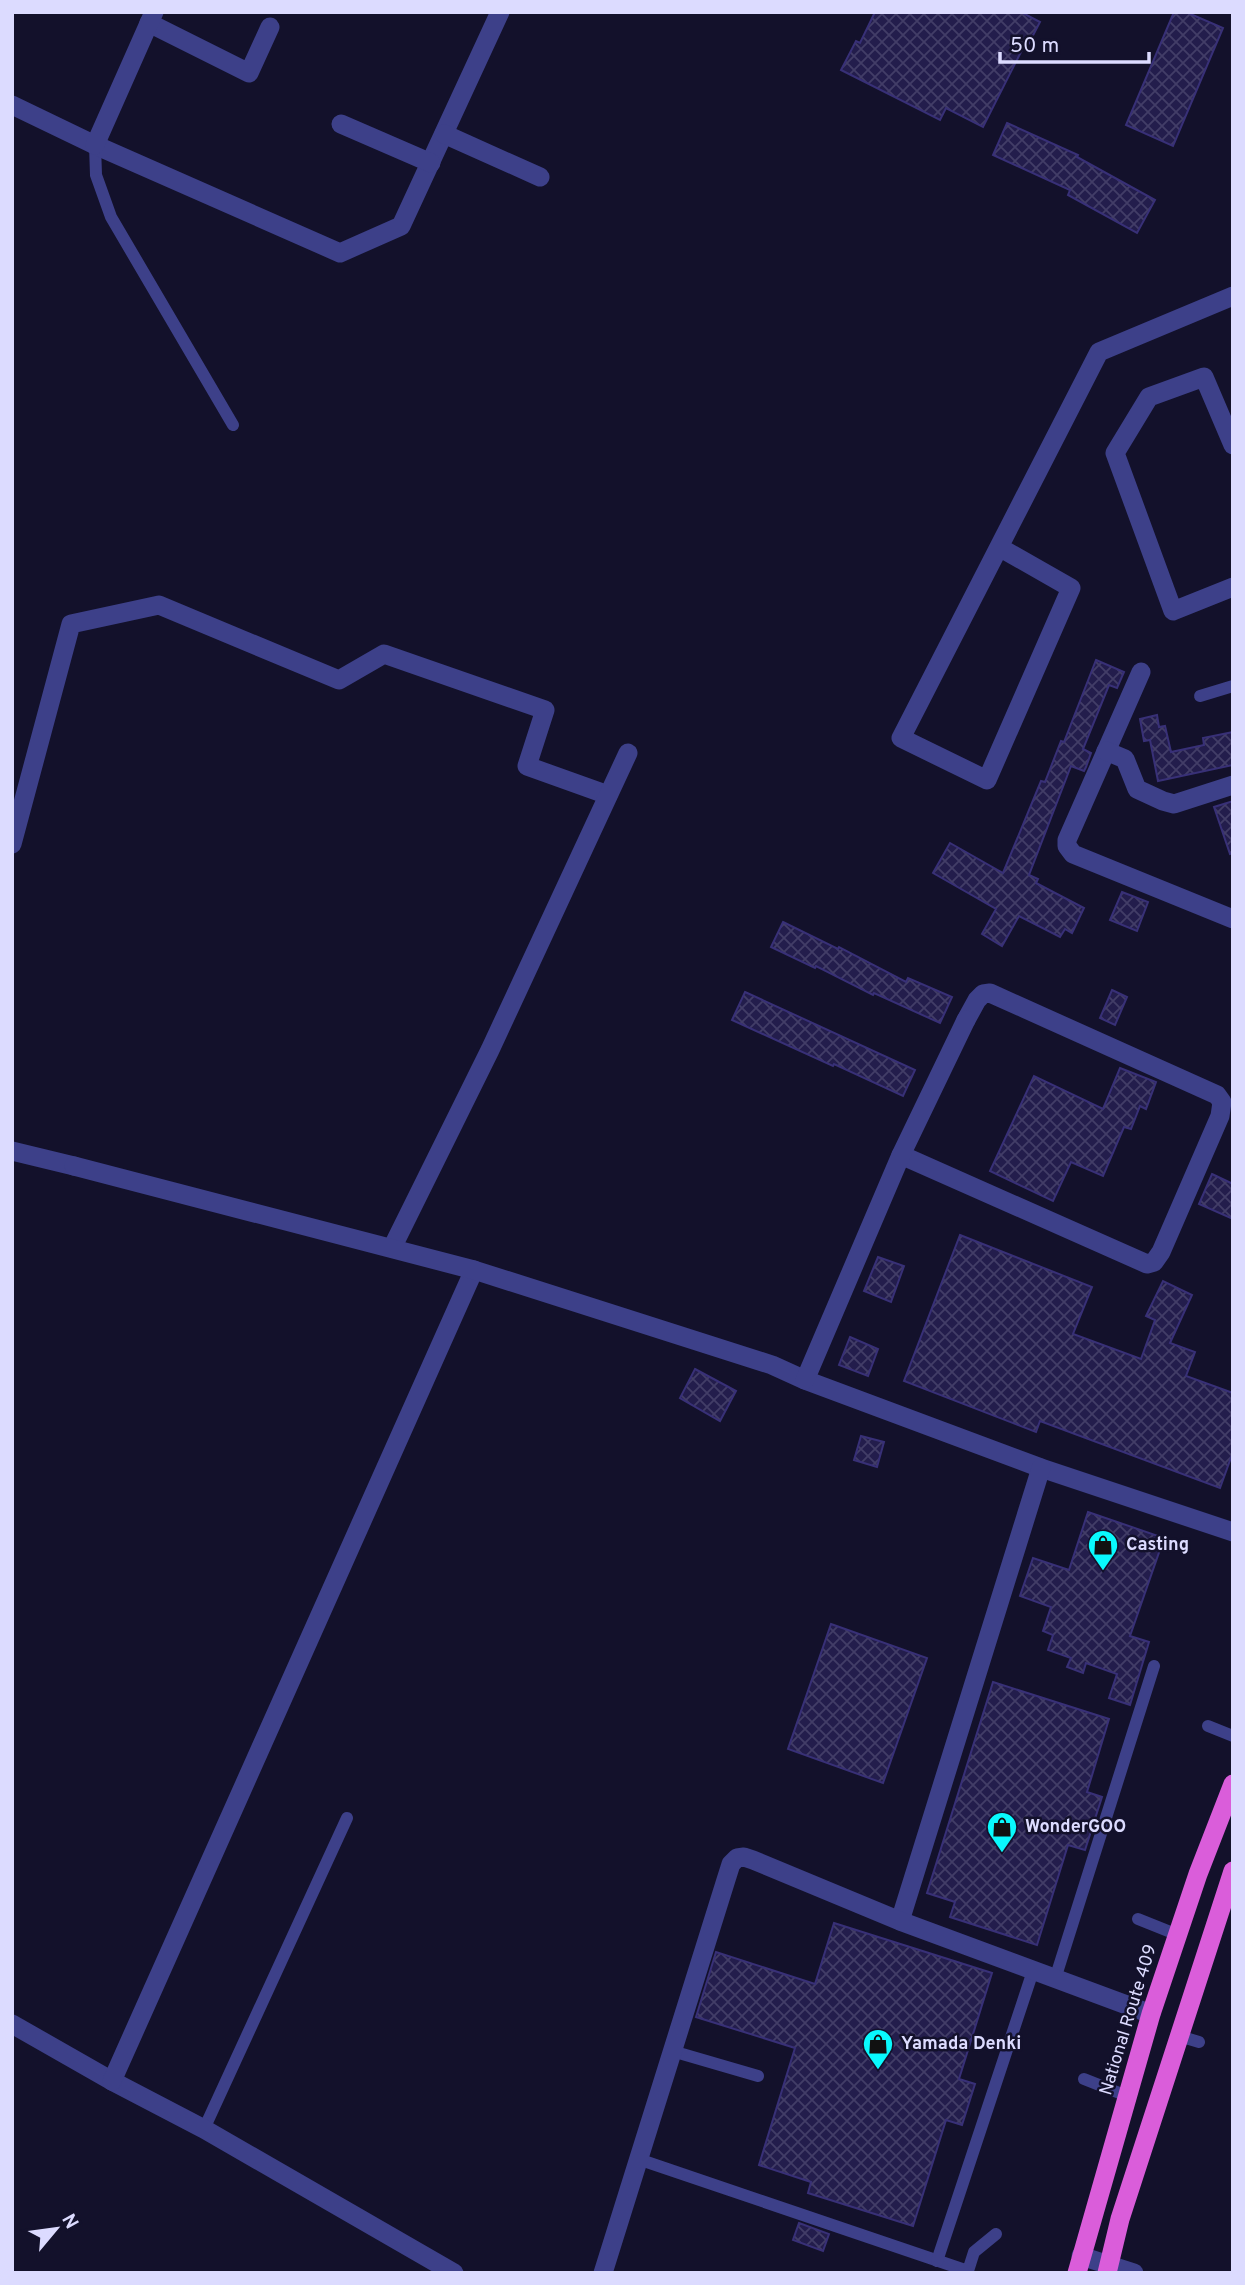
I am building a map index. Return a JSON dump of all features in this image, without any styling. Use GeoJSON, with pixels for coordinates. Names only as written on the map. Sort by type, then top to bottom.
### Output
{"type":"FeatureCollection","features":[{"type":"Feature","properties":{"kind":"highway","name":"National Route 409"},"geometry":{"type":"LineString","coordinates":[[1079,2264],[1151,2014],[1233,1784]]}},
{"type":"Feature","properties":{"kind":"highway"},"geometry":{"type":"LineString","coordinates":[[1108,2269],[1119,2219],[1233,1871]]}},
{"type":"Feature","properties":{"kind":"street"},"geometry":{"type":"LineString","coordinates":[[12,104],[95,145],[340,253],[401,226],[500,12]]}},
{"type":"Feature","properties":{"kind":"street"},"geometry":{"type":"LineString","coordinates":[[95,145],[151,18],[249,73],[270,27]]}},
{"type":"Feature","properties":{"kind":"street"},"geometry":{"type":"LineString","coordinates":[[341,124],[431,163]]}},
{"type":"Feature","properties":{"kind":"street"},"geometry":{"type":"LineString","coordinates":[[444,134],[540,177]]}},
{"type":"Feature","properties":{"kind":"street"},"geometry":{"type":"LineString","coordinates":[[999,547],[1071,588],[987,780],[901,738],[1099,352],[1233,296]]}},
{"type":"Feature","properties":{"kind":"street"},"geometry":{"type":"LineString","coordinates":[[1233,445],[1203,377],[1149,397],[1115,453],[1173,611],[1233,587]]}},
{"type":"Feature","properties":{"kind":"street"},"geometry":{"type":"LineString","coordinates":[[12,844],[71,624],[159,605],[339,680],[384,654],[545,710],[527,766],[608,795]]}},
{"type":"Feature","properties":{"kind":"street"},"geometry":{"type":"LineString","coordinates":[[1141,672],[1067,840],[1067,846],[1073,854],[1233,919]]}},
{"type":"Feature","properties":{"kind":"street"},"geometry":{"type":"LineString","coordinates":[[1106,751],[1125,759],[1137,789],[1174,804],[1233,785]]}},
{"type":"Feature","properties":{"kind":"street"},"geometry":{"type":"LineString","coordinates":[[392,1248],[490,1050],[628,753]]}},
{"type":"Feature","properties":{"kind":"street"},"geometry":{"type":"LineString","coordinates":[[805,1380],[901,1155],[965,1020],[983,994],[990,993],[1217,1095],[1222,1102],[1220,1116],[1161,1252],[1154,1262],[1147,1264],[901,1155]]}},
{"type":"Feature","properties":{"kind":"street"},"geometry":{"type":"LineString","coordinates":[[12,1151],[474,1270],[772,1365],[805,1380],[1041,1468],[1233,1532]]}},
{"type":"Feature","properties":{"kind":"street"},"geometry":{"type":"LineString","coordinates":[[112,2081],[474,1270]]}},
{"type":"Feature","properties":{"kind":"street"},"geometry":{"type":"LineString","coordinates":[[900,1921],[1041,1468]]}},
{"type":"Feature","properties":{"kind":"street"},"geometry":{"type":"LineString","coordinates":[[603,2273],[731,1864],[737,1858],[753,1860],[900,1921],[1151,2014]]}},
{"type":"Feature","properties":{"kind":"street"},"geometry":{"type":"LineString","coordinates":[[12,2024],[204,2129],[454,2273]]}},
{"type":"Feature","properties":{"kind":"street"},"geometry":{"type":"LineString","coordinates":[[1079,2264],[1134,2273]]}},
{"type":"Feature","properties":{"kind":"lane"},"geometry":{"type":"LineString","coordinates":[[95,145],[96,176],[111,217],[233,425]]}},
{"type":"Feature","properties":{"kind":"lane"},"geometry":{"type":"LineString","coordinates":[[1200,696],[1233,686]]}},
{"type":"Feature","properties":{"kind":"lane"},"geometry":{"type":"LineString","coordinates":[[1055,1979],[1154,1666]]}},
{"type":"Feature","properties":{"kind":"lane"},"geometry":{"type":"LineString","coordinates":[[1208,1726],[1233,1735]]}},
{"type":"Feature","properties":{"kind":"lane"},"geometry":{"type":"LineString","coordinates":[[204,2129],[347,1818]]}},
{"type":"Feature","properties":{"kind":"lane"},"geometry":{"type":"LineString","coordinates":[[1138,1919],[1178,1935]]}},
{"type":"Feature","properties":{"kind":"lane"},"geometry":{"type":"LineString","coordinates":[[937,2261],[1033,1971]]}},
{"type":"Feature","properties":{"kind":"lane"},"geometry":{"type":"LineString","coordinates":[[1179,2036],[1199,2042]]}},
{"type":"Feature","properties":{"kind":"lane"},"geometry":{"type":"LineString","coordinates":[[672,2051],[758,2076]]}},
{"type":"Feature","properties":{"kind":"lane"},"geometry":{"type":"LineString","coordinates":[[1084,2079],[1127,2096]]}},
{"type":"Feature","properties":{"kind":"lane"},"geometry":{"type":"LineString","coordinates":[[638,2160],[968,2271],[974,2252],[996,2234]]}},
{"type":"Feature","properties":{"kind":"building"},"geometry":{"type":"Polygon","coordinates":[[[875,12],[1021,12],[1040,22],[1027,47],[1024,46],[983,127],[946,108],[940,120],[841,70],[856,41],[860,43],[875,12]]]}},
{"type":"Feature","properties":{"kind":"building"},"geometry":{"type":"Polygon","coordinates":[[[1174,12],[1186,12],[1223,28],[1173,146],[1126,125],[1174,12]]]}},
{"type":"Feature","properties":{"kind":"building"},"geometry":{"type":"Polygon","coordinates":[[[1007,123],[1078,155],[1077,157],[1155,200],[1137,233],[1068,195],[1070,190],[993,155],[1007,123]]]}},
{"type":"Feature","properties":{"kind":"building"},"geometry":{"type":"Polygon","coordinates":[[[1096,660],[1124,672],[1117,688],[1109,685],[1083,749],[1091,753],[1084,771],[1071,766],[1029,875],[1038,879],[1036,883],[1084,908],[1072,933],[1065,929],[1060,937],[1019,916],[1002,946],[982,934],[996,909],[933,873],[950,843],[1003,873],[1041,781],[1045,782],[1061,741],[1064,742],[1096,660]]]}},
{"type":"Feature","properties":{"kind":"building"},"geometry":{"type":"Polygon","coordinates":[[[1157,715],[1159,727],[1165,726],[1171,752],[1204,745],[1203,738],[1233,732],[1233,765],[1158,781],[1150,740],[1144,741],[1140,719],[1157,715]]]}},
{"type":"Feature","properties":{"kind":"building"},"geometry":{"type":"Polygon","coordinates":[[[1233,801],[1233,853],[1230,854],[1214,807],[1233,801]]]}},
{"type":"Feature","properties":{"kind":"building"},"geometry":{"type":"Polygon","coordinates":[[[1122,892],[1148,902],[1137,931],[1110,920],[1122,892]]]}},
{"type":"Feature","properties":{"kind":"building"},"geometry":{"type":"Polygon","coordinates":[[[783,922],[906,982],[908,978],[952,997],[940,1023],[771,947],[783,922]]]}},
{"type":"Feature","properties":{"kind":"building"},"geometry":{"type":"Polygon","coordinates":[[[1112,990],[1127,997],[1115,1025],[1100,1018],[1112,990]]]}},
{"type":"Feature","properties":{"kind":"building"},"geometry":{"type":"Polygon","coordinates":[[[745,992],[915,1070],[903,1096],[732,1020],[745,992]]]}},
{"type":"Feature","properties":{"kind":"building"},"geometry":{"type":"Polygon","coordinates":[[[1120,1068],[1156,1082],[1146,1109],[1140,1106],[1131,1129],[1124,1127],[1103,1176],[1071,1162],[1053,1201],[990,1171],[1034,1076],[1103,1109],[1120,1068]]]}},
{"type":"Feature","properties":{"kind":"building"},"geometry":{"type":"Polygon","coordinates":[[[1212,1174],[1233,1184],[1233,1219],[1199,1204],[1212,1174]]]}},
{"type":"Feature","properties":{"kind":"building"},"geometry":{"type":"Polygon","coordinates":[[[960,1235],[1092,1287],[1073,1334],[1141,1359],[1155,1320],[1146,1316],[1163,1281],[1192,1295],[1170,1343],[1195,1352],[1186,1376],[1233,1393],[1233,1452],[1220,1488],[1040,1421],[1036,1432],[904,1381],[960,1235]]]}},
{"type":"Feature","properties":{"kind":"building"},"geometry":{"type":"Polygon","coordinates":[[[878,1257],[904,1266],[891,1302],[864,1291],[878,1257]]]}},
{"type":"Feature","properties":{"kind":"building"},"geometry":{"type":"Polygon","coordinates":[[[850,1337],[878,1349],[868,1376],[839,1365],[850,1337]]]}},
{"type":"Feature","properties":{"kind":"building"},"geometry":{"type":"Polygon","coordinates":[[[695,1369],[736,1391],[720,1421],[680,1398],[695,1369]]]}},
{"type":"Feature","properties":{"kind":"building"},"geometry":{"type":"Polygon","coordinates":[[[861,1436],[884,1442],[877,1467],[854,1460],[861,1436]]]}},
{"type":"Feature","properties":{"kind":"building"},"geometry":{"type":"Polygon","coordinates":[[[1088,1512],[1164,1538],[1130,1636],[1149,1642],[1130,1705],[1109,1698],[1117,1674],[1086,1663],[1083,1673],[1067,1667],[1071,1658],[1048,1650],[1053,1635],[1043,1631],[1051,1607],[1020,1596],[1033,1558],[1069,1570],[1088,1512]]]}},
{"type":"Feature","properties":{"kind":"building"},"geometry":{"type":"Polygon","coordinates":[[[831,1624],[927,1658],[883,1783],[788,1749],[831,1624]]]}},
{"type":"Feature","properties":{"kind":"building"},"geometry":{"type":"Polygon","coordinates":[[[993,1682],[1109,1719],[1087,1792],[1102,1797],[1085,1850],[1068,1845],[1037,1945],[950,1917],[955,1902],[927,1893],[993,1682]]]}},
{"type":"Feature","properties":{"kind":"building"},"geometry":{"type":"Polygon","coordinates":[[[834,1923],[992,1973],[959,2079],[975,2084],[962,2125],[946,2120],[913,2226],[808,2193],[811,2182],[759,2165],[795,2048],[696,2017],[716,1952],[815,1984],[834,1923]]]}},
{"type":"Feature","properties":{"kind":"building"},"geometry":{"type":"Polygon","coordinates":[[[799,2223],[829,2234],[823,2251],[793,2240],[799,2223]]]}},
{"type":"Feature","properties":{"kind":"place","name":"Casting"},"geometry":{"type":"Point","coordinates":[1103,1572]}},
{"type":"Feature","properties":{"kind":"place","name":"WonderGOO"},"geometry":{"type":"Point","coordinates":[1002,1854]}},
{"type":"Feature","properties":{"kind":"place","name":"Yamada Denki"},"geometry":{"type":"Point","coordinates":[878,2071]}}]}
